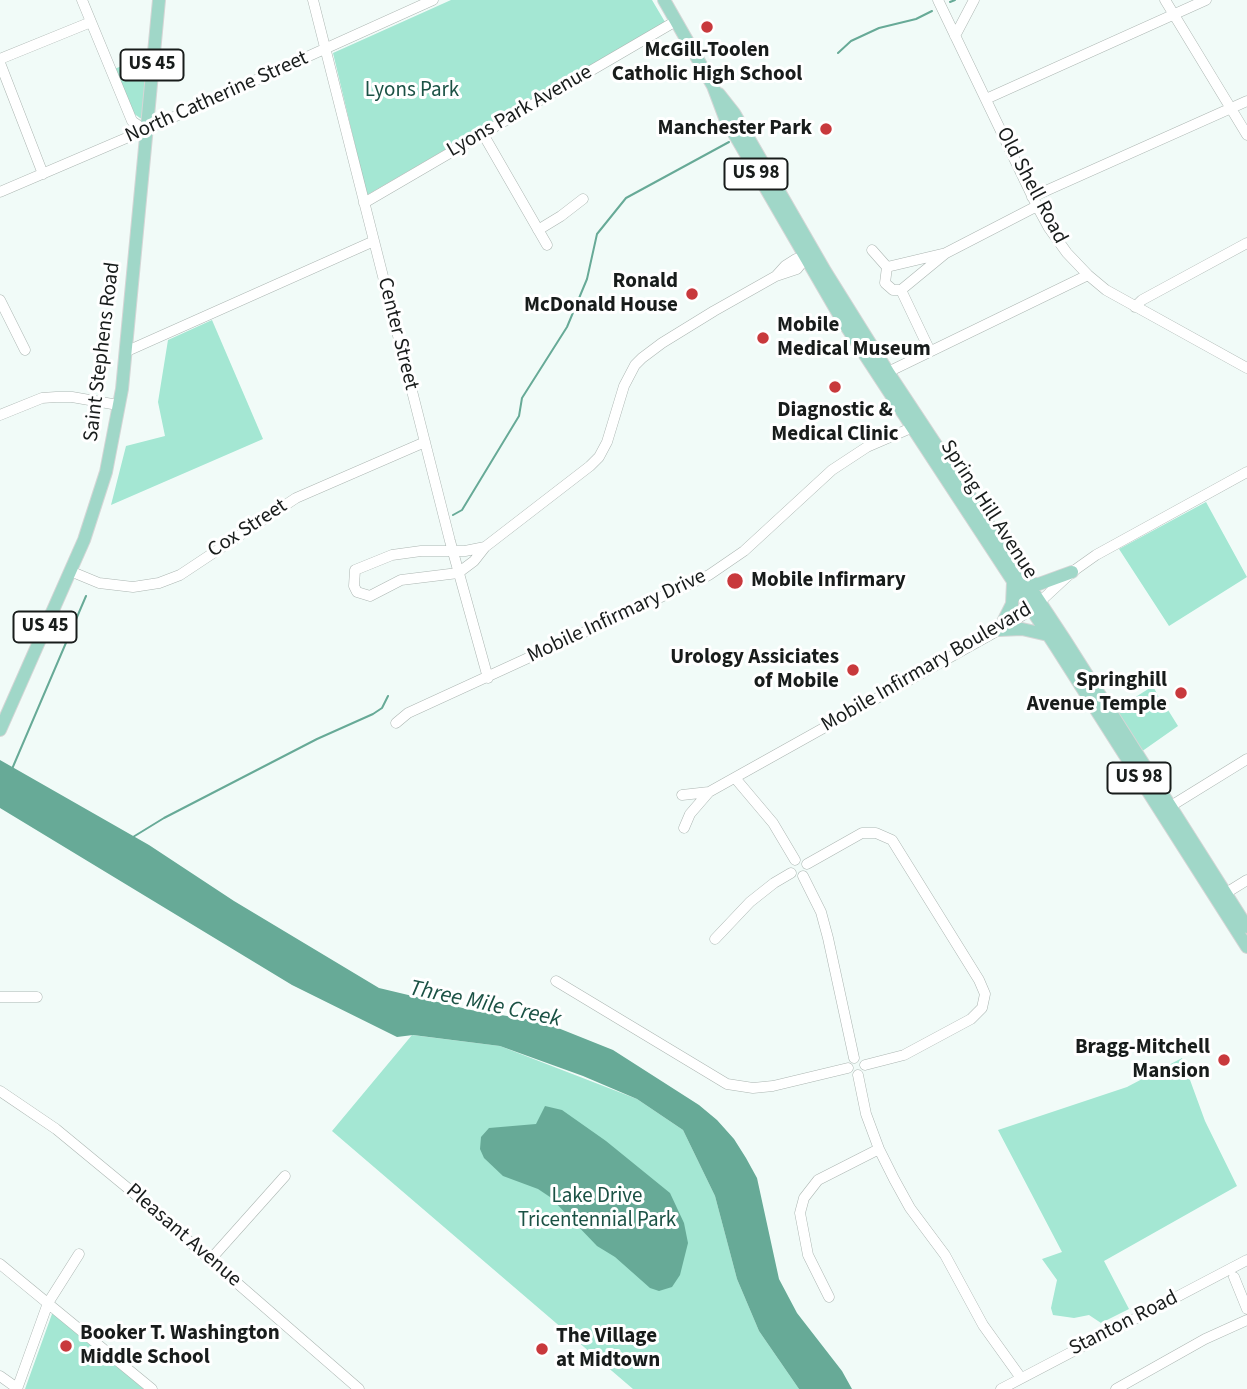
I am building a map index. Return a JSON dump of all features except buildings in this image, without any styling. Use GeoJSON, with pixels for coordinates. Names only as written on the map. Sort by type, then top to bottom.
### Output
{"type":"FeatureCollection","features":[{"type":"Feature","properties":{"kind":"main road","name":"Saint Stephens Road"},"geometry":{"type":"LineString","coordinates":[[0,730],[84,540],[106,472],[125,352],[159,0]]}},
{"type":"Feature","properties":{"kind":"main road","name":"Spring Hill Avenue"},"geometry":{"type":"LineString","coordinates":[[664,0],[713,86],[734,113],[810,256],[888,372],[916,426],[1013,582],[1036,606],[1171,806],[1247,927]]}},
{"type":"Feature","properties":{"kind":"main road","name":"Spring Hill Avenue"},"geometry":{"type":"LineString","coordinates":[[713,86],[727,122],[794,240],[810,256],[817,279],[1027,584],[1048,635],[1247,947]]}},
{"type":"Feature","properties":{"kind":"main road"},"geometry":{"type":"LineString","coordinates":[[1027,584],[1039,584],[1072,572]]}},
{"type":"Feature","properties":{"kind":"main road"},"geometry":{"type":"LineString","coordinates":[[1013,582],[1012,604],[999,629],[1022,629],[1048,635]]}},
{"type":"Feature","properties":{"kind":"street"},"geometry":{"type":"LineString","coordinates":[[82,0],[132,121],[145,130]]}},
{"type":"Feature","properties":{"kind":"street","name":"Center Street"},"geometry":{"type":"LineString","coordinates":[[313,0],[458,573],[486,672]]}},
{"type":"Feature","properties":{"kind":"street","name":"North Catherine Street"},"geometry":{"type":"LineString","coordinates":[[0,192],[433,0]]}},
{"type":"Feature","properties":{"kind":"street","name":"Old Shell Road"},"geometry":{"type":"LineString","coordinates":[[938,0],[1055,237],[1088,275],[1106,290],[1247,368]]}},
{"type":"Feature","properties":{"kind":"street"},"geometry":{"type":"LineString","coordinates":[[955,36],[974,0]]}},
{"type":"Feature","properties":{"kind":"street"},"geometry":{"type":"LineString","coordinates":[[1165,0],[1247,135]]}},
{"type":"Feature","properties":{"kind":"street"},"geometry":{"type":"LineString","coordinates":[[986,99],[1206,0]]}},
{"type":"Feature","properties":{"kind":"street"},"geometry":{"type":"LineString","coordinates":[[948,20],[963,18]]}},
{"type":"Feature","properties":{"kind":"street","name":"Lyons Park Avenue"},"geometry":{"type":"LineString","coordinates":[[364,203],[676,21]]}},
{"type":"Feature","properties":{"kind":"street"},"geometry":{"type":"LineString","coordinates":[[43,174],[0,61],[91,22]]}},
{"type":"Feature","properties":{"kind":"street"},"geometry":{"type":"LineString","coordinates":[[887,267],[885,282],[893,290],[901,290],[946,253],[1035,201],[1247,101]]}},
{"type":"Feature","properties":{"kind":"street"},"geometry":{"type":"LineString","coordinates":[[483,134],[547,245]]}},
{"type":"Feature","properties":{"kind":"street"},"geometry":{"type":"LineString","coordinates":[[538,230],[583,199]]}},
{"type":"Feature","properties":{"kind":"street"},"geometry":{"type":"LineString","coordinates":[[788,269],[794,240]]}},
{"type":"Feature","properties":{"kind":"street"},"geometry":{"type":"LineString","coordinates":[[125,352],[374,242]]}},
{"type":"Feature","properties":{"kind":"street"},"geometry":{"type":"LineString","coordinates":[[1135,307],[1141,301],[1247,243]]}},
{"type":"Feature","properties":{"kind":"street"},"geometry":{"type":"LineString","coordinates":[[872,250],[887,267]]}},
{"type":"Feature","properties":{"kind":"street"},"geometry":{"type":"LineString","coordinates":[[887,267],[946,253]]}},
{"type":"Feature","properties":{"kind":"street"},"geometry":{"type":"LineString","coordinates":[[485,547],[453,552],[405,552],[376,560],[355,570],[354,586],[357,592],[370,596],[401,580],[458,573],[474,561],[485,547],[599,457],[607,442],[624,386],[635,365],[642,358],[682,330],[788,269],[801,266],[810,256]]}},
{"type":"Feature","properties":{"kind":"street"},"geometry":{"type":"LineString","coordinates":[[788,269],[817,279]]}},
{"type":"Feature","properties":{"kind":"street"},"geometry":{"type":"LineString","coordinates":[[888,372],[1088,275]]}},
{"type":"Feature","properties":{"kind":"street"},"geometry":{"type":"LineString","coordinates":[[901,290],[930,351]]}},
{"type":"Feature","properties":{"kind":"street"},"geometry":{"type":"LineString","coordinates":[[0,300],[25,349]]}},
{"type":"Feature","properties":{"kind":"street"},"geometry":{"type":"LineString","coordinates":[[0,415],[42,398],[72,397],[118,405]]}},
{"type":"Feature","properties":{"kind":"street","name":"Mobile Infirmary Drive"},"geometry":{"type":"LineString","coordinates":[[396,723],[408,713],[486,672],[709,575],[744,551],[832,470],[867,447],[916,426]]}},
{"type":"Feature","properties":{"kind":"street","name":"Cox Street"},"geometry":{"type":"LineString","coordinates":[[70,571],[99,583],[133,587],[159,583],[180,575],[296,498],[425,442]]}},
{"type":"Feature","properties":{"kind":"street","name":"Mobile Infirmary Boulevard"},"geometry":{"type":"LineString","coordinates":[[684,828],[697,804],[709,792],[999,629],[1036,606],[1072,572],[1096,555],[1247,472]]}},
{"type":"Feature","properties":{"kind":"street"},"geometry":{"type":"LineString","coordinates":[[1171,806],[1247,759]]}},
{"type":"Feature","properties":{"kind":"street"},"geometry":{"type":"LineString","coordinates":[[736,778],[773,823],[795,860]]}},
{"type":"Feature","properties":{"kind":"street","name":"Mobile Infirmary Boulevard"},"geometry":{"type":"LineString","coordinates":[[682,795],[709,792]]}},
{"type":"Feature","properties":{"kind":"street"},"geometry":{"type":"LineString","coordinates":[[807,864],[862,834],[876,833],[892,840],[979,980],[985,994],[982,1008],[971,1019],[904,1055],[865,1065]]}},
{"type":"Feature","properties":{"kind":"street"},"geometry":{"type":"LineString","coordinates":[[795,860],[803,860],[807,864],[807,872],[803,877]]}},
{"type":"Feature","properties":{"kind":"street"},"geometry":{"type":"LineString","coordinates":[[795,860],[790,868],[791,873],[795,877],[803,877]]}},
{"type":"Feature","properties":{"kind":"street"},"geometry":{"type":"LineString","coordinates":[[715,939],[750,902],[791,873]]}},
{"type":"Feature","properties":{"kind":"street"},"geometry":{"type":"LineString","coordinates":[[803,877],[821,912],[854,1058]]}},
{"type":"Feature","properties":{"kind":"street"},"geometry":{"type":"LineString","coordinates":[[1226,892],[1247,880]]}},
{"type":"Feature","properties":{"kind":"street"},"geometry":{"type":"LineString","coordinates":[[556,981],[727,1084],[753,1088],[848,1068]]}},
{"type":"Feature","properties":{"kind":"street"},"geometry":{"type":"LineString","coordinates":[[0,997],[37,998]]}},
{"type":"Feature","properties":{"kind":"street"},"geometry":{"type":"LineString","coordinates":[[854,1058],[860,1058],[865,1065],[863,1073],[858,1075],[852,1074],[848,1068],[850,1060],[854,1058]]}},
{"type":"Feature","properties":{"kind":"street"},"geometry":{"type":"LineString","coordinates":[[858,1075],[866,1114],[878,1150],[910,1208],[945,1255],[984,1325],[1021,1378]]}},
{"type":"Feature","properties":{"kind":"street","name":"Pleasant Avenue"},"geometry":{"type":"LineString","coordinates":[[0,1091],[56,1129],[359,1389]]}},
{"type":"Feature","properties":{"kind":"street"},"geometry":{"type":"LineString","coordinates":[[830,1297],[808,1255],[800,1213],[804,1198],[818,1180],[878,1150]]}},
{"type":"Feature","properties":{"kind":"street"},"geometry":{"type":"LineString","coordinates":[[210,1260],[285,1176]]}},
{"type":"Feature","properties":{"kind":"street"},"geometry":{"type":"LineString","coordinates":[[0,1376],[17,1388],[48,1303],[79,1254]]}},
{"type":"Feature","properties":{"kind":"street","name":"Stanton Road"},"geometry":{"type":"LineString","coordinates":[[1001,1389],[1247,1260]]}},
{"type":"Feature","properties":{"kind":"street"},"geometry":{"type":"LineString","coordinates":[[0,1264],[152,1389]]}},
{"type":"Feature","properties":{"kind":"street"},"geometry":{"type":"LineString","coordinates":[[1234,1277],[1247,1309]]}},
{"type":"Feature","properties":{"kind":"street"},"geometry":{"type":"LineString","coordinates":[[1116,1389],[1205,1339],[1247,1320]]}},
{"type":"Feature","properties":{"kind":"green space","name":"Lyons Park"},"geometry":{"type":"Polygon","coordinates":[[[451,0],[652,0],[665,22],[367,195],[333,53],[451,0]]]}},
{"type":"Feature","properties":{"kind":"green space"},"geometry":{"type":"Polygon","coordinates":[[[149,56],[140,118],[133,113],[114,69],[149,56]]]}},
{"type":"Feature","properties":{"kind":"green space"},"geometry":{"type":"Polygon","coordinates":[[[212,320],[263,439],[111,505],[126,446],[165,436],[158,402],[168,340],[212,320]]]}},
{"type":"Feature","properties":{"kind":"green space"},"geometry":{"type":"Polygon","coordinates":[[[1206,502],[1247,577],[1169,626],[1119,549],[1206,502]]]}},
{"type":"Feature","properties":{"kind":"green space"},"geometry":{"type":"Polygon","coordinates":[[[1153,686],[1166,711],[1168,710],[1178,726],[1141,752],[1115,710],[1153,686]]]}},
{"type":"Feature","properties":{"kind":"green space","name":"Lake Drive Tricentennial Park"},"geometry":{"type":"Polygon","coordinates":[[[412,1035],[500,1046],[637,1099],[683,1130],[715,1196],[737,1279],[759,1331],[799,1389],[633,1389],[332,1131],[412,1035]]]}},
{"type":"Feature","properties":{"kind":"green space"},"geometry":{"type":"Polygon","coordinates":[[[1182,1058],[1205,1121],[1237,1186],[1104,1261],[1129,1309],[1101,1323],[1089,1315],[1074,1318],[1053,1315],[1051,1308],[1057,1280],[1042,1259],[1062,1252],[998,1130],[1127,1087],[1182,1058]]]}},
{"type":"Feature","properties":{"kind":"green space","name":"Booker T. Washington Middle School"},"geometry":{"type":"Polygon","coordinates":[[[54,1314],[144,1389],[25,1389],[54,1314]]]}},
{"type":"Feature","properties":{"kind":"shaded area"},"geometry":{"type":"Polygon","coordinates":[[[0,760],[149,845],[234,901],[379,988],[471,1010],[543,1022],[613,1050],[699,1105],[734,1139],[757,1178],[779,1279],[797,1313],[842,1371],[852,1389],[799,1389],[759,1331],[737,1279],[715,1196],[683,1130],[637,1099],[583,1076],[500,1046],[413,1035],[397,1037],[292,985],[0,808],[0,760]]]}},
{"type":"Feature","properties":{"kind":"shaded area"},"geometry":{"type":"Polygon","coordinates":[[[545,1106],[562,1110],[606,1141],[670,1193],[684,1223],[688,1243],[680,1275],[672,1287],[659,1291],[650,1288],[615,1257],[597,1246],[550,1197],[538,1189],[503,1176],[484,1158],[480,1149],[481,1137],[489,1128],[536,1124],[545,1106]]]}},
{"type":"Feature","properties":{"kind":"waterway"},"geometry":{"type":"LineString","coordinates":[[950,2],[955,0]]}},
{"type":"Feature","properties":{"kind":"waterway"},"geometry":{"type":"LineString","coordinates":[[838,53],[851,41],[879,28],[916,19],[932,11]]}},
{"type":"Feature","properties":{"kind":"waterway"},"geometry":{"type":"LineString","coordinates":[[453,515],[462,510],[519,416],[522,398],[567,327],[587,279],[597,234],[626,198],[729,142]]}},
{"type":"Feature","properties":{"kind":"waterway"},"geometry":{"type":"LineString","coordinates":[[12,769],[86,596]]}},
{"type":"Feature","properties":{"kind":"waterway"},"geometry":{"type":"LineString","coordinates":[[133,837],[164,818],[317,739],[373,714],[382,708],[388,696]]}},
{"type":"Feature","properties":{"kind":"place","name":"McGill-Toolen Catholic High School"},"geometry":{"type":"Point","coordinates":[707,27]}},
{"type":"Feature","properties":{"kind":"place","name":"Manchester Park"},"geometry":{"type":"Point","coordinates":[826,129]}},
{"type":"Feature","properties":{"kind":"place","name":"Ronald McDonald House"},"geometry":{"type":"Point","coordinates":[692,294]}},
{"type":"Feature","properties":{"kind":"place","name":"Mobile Medical Museum"},"geometry":{"type":"Point","coordinates":[763,338]}},
{"type":"Feature","properties":{"kind":"place","name":"Diagnostic & Medical Clinic"},"geometry":{"type":"Point","coordinates":[835,387]}},
{"type":"Feature","properties":{"kind":"place","name":"Mobile Infirmary"},"geometry":{"type":"Point","coordinates":[735,581]}},
{"type":"Feature","properties":{"kind":"place","name":"Urology Assiciates of Mobile"},"geometry":{"type":"Point","coordinates":[853,670]}},
{"type":"Feature","properties":{"kind":"place","name":"Springhill Avenue Temple"},"geometry":{"type":"Point","coordinates":[1181,693]}},
{"type":"Feature","properties":{"kind":"place","name":"Bragg-Mitchell Mansion"},"geometry":{"type":"Point","coordinates":[1224,1060]}},
{"type":"Feature","properties":{"kind":"place","name":"Booker T. Washington Middle School"},"geometry":{"type":"Point","coordinates":[66,1346]}},
{"type":"Feature","properties":{"kind":"place","name":"The Village at Midtown"},"geometry":{"type":"Point","coordinates":[542,1349]}},
{"type":"Feature","properties":{"kind":"water label","name":"Three Mile Creek"},"geometry":{"type":"Point","coordinates":[485,1005]}}]}
